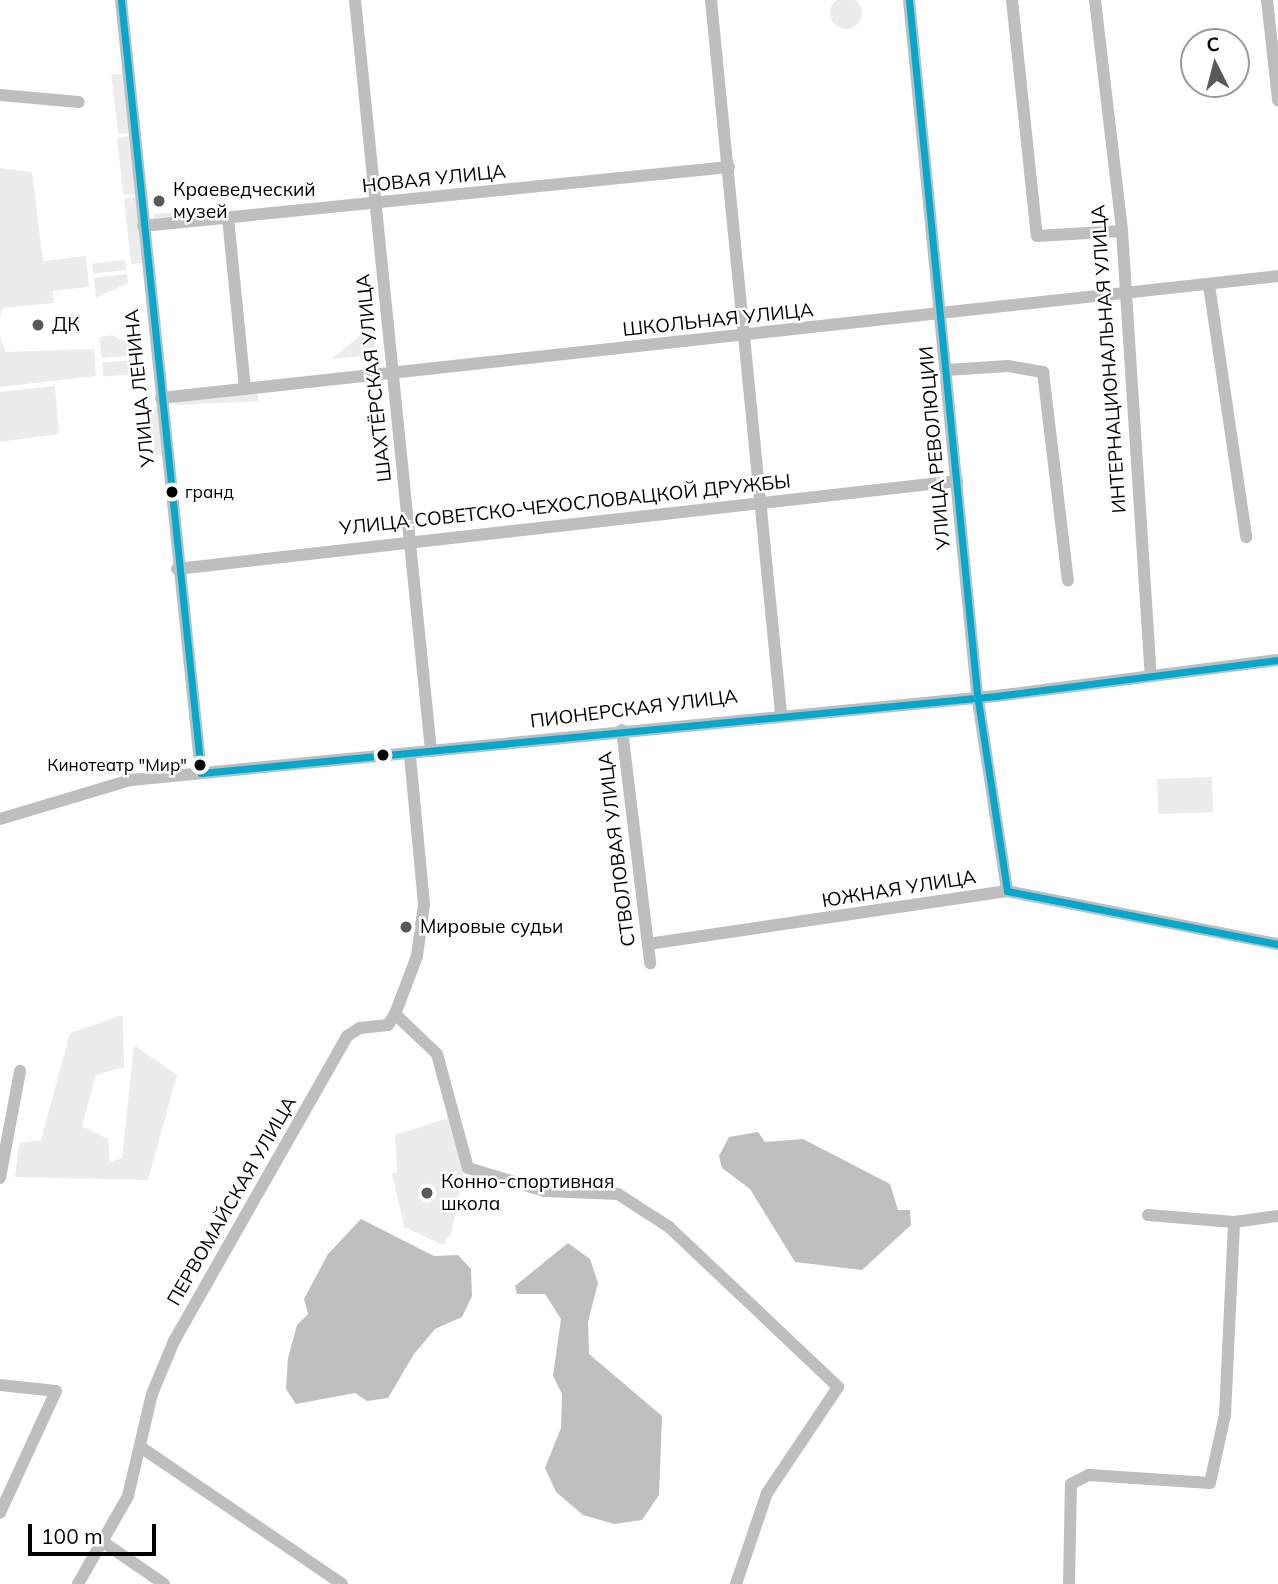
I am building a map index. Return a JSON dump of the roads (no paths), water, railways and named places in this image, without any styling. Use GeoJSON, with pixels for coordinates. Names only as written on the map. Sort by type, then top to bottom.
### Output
{"type":"FeatureCollection","features":[{"type":"Feature","properties":{"kind":"street","name":"УЛИЦА ЛЕНИНА"},"geometry":{"type":"LineString","coordinates":[[121,0],[177,569],[201,773]]}},
{"type":"Feature","properties":{"kind":"street","name":"ШАХТЁРСКАЯ УЛИЦА"},"geometry":{"type":"LineString","coordinates":[[355,0],[430,751]]}},
{"type":"Feature","properties":{"kind":"street"},"geometry":{"type":"LineString","coordinates":[[711,0],[747,336],[781,712]]}},
{"type":"Feature","properties":{"kind":"street","name":"УЛИЦА РЕВОЛЮЦИИ"},"geometry":{"type":"LineString","coordinates":[[909,0],[942,314],[977,694],[1007,891]]}},
{"type":"Feature","properties":{"kind":"street"},"geometry":{"type":"LineString","coordinates":[[1012,0],[1037,236],[1122,231]]}},
{"type":"Feature","properties":{"kind":"street","name":"ИНТЕРНАЦИОНАЛЬНАЯ УЛИЦА"},"geometry":{"type":"LineString","coordinates":[[1094,0],[1122,231],[1151,675]]}},
{"type":"Feature","properties":{"kind":"street"},"geometry":{"type":"LineString","coordinates":[[1267,0],[1278,100]]}},
{"type":"Feature","properties":{"kind":"street"},"geometry":{"type":"LineString","coordinates":[[0,95],[79,103]]}},
{"type":"Feature","properties":{"kind":"street","name":"НОВАЯ УЛИЦА"},"geometry":{"type":"LineString","coordinates":[[144,226],[729,167]]}},
{"type":"Feature","properties":{"kind":"street"},"geometry":{"type":"LineString","coordinates":[[228,218],[246,389]]}},
{"type":"Feature","properties":{"kind":"street","name":"ШКОЛЬНАЯ УЛИЦА"},"geometry":{"type":"LineString","coordinates":[[161,398],[1278,276]]}},
{"type":"Feature","properties":{"kind":"street"},"geometry":{"type":"LineString","coordinates":[[1209,285],[1246,537]]}},
{"type":"Feature","properties":{"kind":"street"},"geometry":{"type":"LineString","coordinates":[[947,370],[1008,366],[1043,372],[1068,581]]}},
{"type":"Feature","properties":{"kind":"street","name":"УЛИЦА СОВЕТСКО-ЧЕХОСЛОВАЦКОЙ ДРУЖБЫ"},"geometry":{"type":"LineString","coordinates":[[177,569],[957,481]]}},
{"type":"Feature","properties":{"kind":"street","name":"ПИОНЕРСКАЯ УЛИЦА"},"geometry":{"type":"LineString","coordinates":[[0,819],[131,780],[410,756],[430,751],[781,712],[977,694],[1278,660]]}},
{"type":"Feature","properties":{"kind":"street","name":"СТВОЛОВАЯ УЛИЦА"},"geometry":{"type":"LineString","coordinates":[[622,730],[650,963]]}},
{"type":"Feature","properties":{"kind":"street"},"geometry":{"type":"LineString","coordinates":[[410,756],[424,904],[417,956],[396,1011],[437,1054],[468,1168],[544,1191],[618,1194],[669,1227],[838,1387],[767,1493],[736,1584]]}},
{"type":"Feature","properties":{"kind":"street","name":"ЮЖНАЯ УЛИЦА"},"geometry":{"type":"LineString","coordinates":[[648,944],[1007,891],[1278,944]]}},
{"type":"Feature","properties":{"kind":"street","name":"ПЕРВОМАЙСКАЯ УЛИЦА"},"geometry":{"type":"LineString","coordinates":[[78,1584],[128,1496],[142,1448],[152,1394],[174,1340],[347,1037],[360,1028],[388,1025],[396,1011]]}},
{"type":"Feature","properties":{"kind":"street"},"geometry":{"type":"LineString","coordinates":[[0,1178],[20,1071]]}},
{"type":"Feature","properties":{"kind":"street"},"geometry":{"type":"LineString","coordinates":[[1148,1215],[1234,1222],[1278,1216]]}},
{"type":"Feature","properties":{"kind":"street"},"geometry":{"type":"LineString","coordinates":[[1069,1584],[1070,1484],[1089,1475],[1210,1483],[1225,1415],[1234,1222]]}},
{"type":"Feature","properties":{"kind":"street"},"geometry":{"type":"LineString","coordinates":[[0,1384],[57,1391],[0,1513]]}},
{"type":"Feature","properties":{"kind":"street"},"geometry":{"type":"LineString","coordinates":[[142,1448],[342,1584]]}},
{"type":"Feature","properties":{"kind":"street"},"geometry":{"type":"LineString","coordinates":[[103,1542],[164,1584]]}},
{"type":"Feature","properties":{"kind":"place","name":"Краеведческий музей"},"geometry":{"type":"Point","coordinates":[159,201]}},
{"type":"Feature","properties":{"kind":"place","name":"ДК"},"geometry":{"type":"Point","coordinates":[38,325]}},
{"type":"Feature","properties":{"kind":"place","name":"гранд"},"geometry":{"type":"Point","coordinates":[172,492]}},
{"type":"Feature","properties":{"kind":"place","name":"Кинотеатр \"Мир\""},"geometry":{"type":"Point","coordinates":[200,765]}},
{"type":"Feature","properties":{"kind":"place","name":"Мировые судьи"},"geometry":{"type":"Point","coordinates":[406,927]}},
{"type":"Feature","properties":{"kind":"place","name":"Конно-спортивная школа"},"geometry":{"type":"Point","coordinates":[427,1193]}}]}
